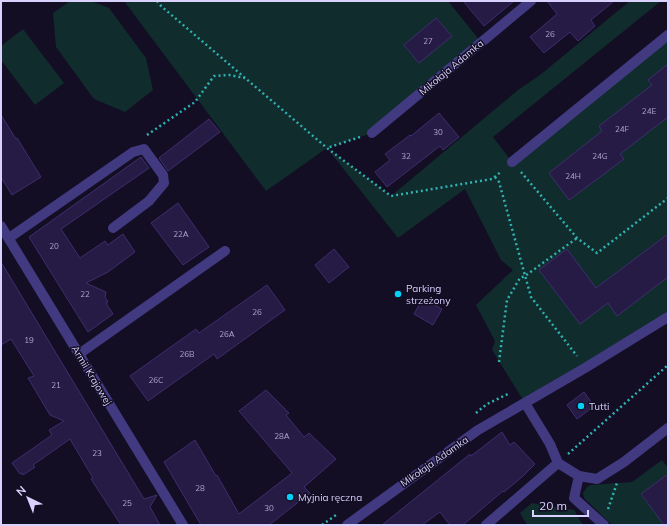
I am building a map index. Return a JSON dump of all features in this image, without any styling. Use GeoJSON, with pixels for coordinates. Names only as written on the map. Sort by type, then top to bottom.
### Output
{"type":"FeatureCollection","features":[{"type":"Feature","properties":{"kind":"street","name":"Mikołaja Adamka"},"geometry":{"type":"LineString","coordinates":[[372,133],[531,1]]}},
{"type":"Feature","properties":{"kind":"street"},"geometry":{"type":"LineString","coordinates":[[512,162],[668,35]]}},
{"type":"Feature","properties":{"kind":"street"},"geometry":{"type":"LineString","coordinates":[[9,238],[133,152],[144,149],[163,175],[164,183],[149,201],[113,228]]}},
{"type":"Feature","properties":{"kind":"street","name":"Armii Krajowej"},"geometry":{"type":"LineString","coordinates":[[1,226],[183,525]]}},
{"type":"Feature","properties":{"kind":"street"},"geometry":{"type":"LineString","coordinates":[[79,354],[225,251]]}},
{"type":"Feature","properties":{"kind":"street","name":"Mikołaja Adamka"},"geometry":{"type":"LineString","coordinates":[[347,525],[478,430],[585,368],[668,317]]}},
{"type":"Feature","properties":{"kind":"street"},"geometry":{"type":"LineString","coordinates":[[525,403],[550,444],[558,463],[579,476],[597,479],[624,462],[668,428]]}},
{"type":"Feature","properties":{"kind":"street"},"geometry":{"type":"LineString","coordinates":[[486,525],[558,463]]}},
{"type":"Feature","properties":{"kind":"street"},"geometry":{"type":"LineString","coordinates":[[579,476],[574,498],[604,524]]}},
{"type":"Feature","properties":{"kind":"path"},"geometry":{"type":"LineString","coordinates":[[157,1],[160,6],[327,148],[391,196],[492,179],[495,177],[499,182],[531,297],[585,368]]}},
{"type":"Feature","properties":{"kind":"path"},"geometry":{"type":"LineString","coordinates":[[214,76],[229,75],[245,78]]}},
{"type":"Feature","properties":{"kind":"path"},"geometry":{"type":"LineString","coordinates":[[327,148],[372,133]]}},
{"type":"Feature","properties":{"kind":"path"},"geometry":{"type":"LineString","coordinates":[[512,162],[577,238],[597,253],[668,198]]}},
{"type":"Feature","properties":{"kind":"path"},"geometry":{"type":"LineString","coordinates":[[499,362],[507,300],[520,278],[525,276],[577,238]]}},
{"type":"Feature","properties":{"kind":"path"},"geometry":{"type":"LineString","coordinates":[[558,463],[668,365]]}},
{"type":"Feature","properties":{"kind":"path"},"geometry":{"type":"LineString","coordinates":[[604,524],[624,462]]}},
{"type":"Feature","properties":{"kind":"green space"},"geometry":{"type":"Polygon","coordinates":[[[70,1],[91,1],[109,8],[146,58],[153,90],[125,112],[94,99],[56,47],[53,13],[70,1]]]}},
{"type":"Feature","properties":{"kind":"green space"},"geometry":{"type":"Polygon","coordinates":[[[124,1],[448,1],[481,42],[372,133],[327,148],[266,191],[124,1]]]}},
{"type":"Feature","properties":{"kind":"green space"},"geometry":{"type":"Polygon","coordinates":[[[630,1],[661,1],[493,137],[512,162],[668,35],[668,317],[525,403],[492,350],[495,341],[476,305],[513,270],[501,260],[465,189],[398,238],[327,148],[391,196],[518,90],[540,75],[630,1]]]}},
{"type":"Feature","properties":{"kind":"green space"},"geometry":{"type":"Polygon","coordinates":[[[23,29],[64,83],[35,105],[1,60],[1,46],[23,29]]]}},
{"type":"Feature","properties":{"kind":"green space"},"geometry":{"type":"Polygon","coordinates":[[[662,460],[668,468],[668,474],[641,495],[665,525],[612,525],[584,498],[583,493],[587,487],[591,485],[632,482],[662,460]]]}},
{"type":"Feature","properties":{"kind":"green space"},"geometry":{"type":"Polygon","coordinates":[[[532,503],[574,510],[583,525],[527,525],[520,513],[532,503]]]}},
{"type":"Feature","properties":{"kind":"building"},"geometry":{"type":"Polygon","coordinates":[[[463,1],[514,1],[484,26],[463,1]]]}},
{"type":"Feature","properties":{"kind":"building"},"geometry":{"type":"Polygon","coordinates":[[[547,1],[614,1],[591,20],[595,26],[578,41],[570,32],[544,53],[530,37],[557,14],[547,1]]]}},
{"type":"Feature","properties":{"kind":"building"},"geometry":{"type":"Polygon","coordinates":[[[436,18],[452,36],[419,63],[404,45],[436,18]]]}},
{"type":"Feature","properties":{"kind":"building"},"geometry":{"type":"Polygon","coordinates":[[[668,64],[668,117],[620,154],[624,159],[569,200],[549,173],[602,131],[599,126],[652,85],[648,80],[668,64]]]}},
{"type":"Feature","properties":{"kind":"building"},"geometry":{"type":"Polygon","coordinates":[[[439,113],[459,137],[443,150],[440,146],[387,187],[375,172],[390,160],[385,154],[410,135],[411,136],[439,113]]]}},
{"type":"Feature","properties":{"kind":"building"},"geometry":{"type":"Polygon","coordinates":[[[1,115],[41,177],[12,195],[1,177],[1,115]]]}},
{"type":"Feature","properties":{"kind":"building"},"geometry":{"type":"Polygon","coordinates":[[[209,119],[220,132],[168,171],[159,158],[209,119]]]}},
{"type":"Feature","properties":{"kind":"building"},"geometry":{"type":"Polygon","coordinates":[[[141,157],[149,168],[61,229],[80,258],[105,241],[108,245],[123,234],[135,252],[108,272],[86,283],[106,292],[105,297],[108,302],[106,303],[113,314],[88,332],[29,237],[141,157]]]}},
{"type":"Feature","properties":{"kind":"building"},"geometry":{"type":"Polygon","coordinates":[[[178,203],[209,247],[183,265],[151,223],[178,203]]]}},
{"type":"Feature","properties":{"kind":"building"},"geometry":{"type":"Polygon","coordinates":[[[668,234],[668,277],[617,316],[608,303],[580,324],[539,270],[567,249],[596,288],[668,234]]]}},
{"type":"Feature","properties":{"kind":"building"},"geometry":{"type":"Polygon","coordinates":[[[334,249],[349,267],[329,283],[315,265],[334,249]]]}},
{"type":"Feature","properties":{"kind":"building"},"geometry":{"type":"Polygon","coordinates":[[[1,262],[144,499],[157,495],[150,507],[160,525],[121,525],[91,479],[93,478],[70,439],[33,465],[35,467],[23,475],[22,473],[20,474],[12,463],[52,435],[49,430],[64,421],[50,415],[28,378],[34,376],[11,339],[1,345],[1,262]]]}},
{"type":"Feature","properties":{"kind":"building"},"geometry":{"type":"Polygon","coordinates":[[[267,285],[285,310],[217,359],[214,354],[148,401],[130,376],[196,329],[199,333],[267,285]]]}},
{"type":"Feature","properties":{"kind":"building"},"geometry":{"type":"Polygon","coordinates":[[[423,298],[442,309],[433,325],[414,314],[423,298]]]}},
{"type":"Feature","properties":{"kind":"building"},"geometry":{"type":"Polygon","coordinates":[[[266,390],[289,413],[286,415],[304,437],[309,433],[336,459],[304,487],[310,493],[269,525],[201,525],[164,462],[195,440],[239,514],[292,473],[239,411],[266,390]]]}},
{"type":"Feature","properties":{"kind":"building","name":"Tutti"},"geometry":{"type":"Polygon","coordinates":[[[584,392],[594,406],[577,419],[567,405],[584,392]]]}},
{"type":"Feature","properties":{"kind":"building"},"geometry":{"type":"Polygon","coordinates":[[[502,432],[510,445],[514,442],[535,464],[523,476],[463,525],[450,525],[440,512],[422,525],[382,525],[470,454],[471,456],[502,432]]]}},
{"type":"Feature","properties":{"kind":"building"},"geometry":{"type":"Polygon","coordinates":[[[668,474],[668,525],[664,525],[641,494],[668,474]]]}},
{"type":"Feature","properties":{"kind":"place","name":"Parking strzeżony"},"geometry":{"type":"Point","coordinates":[398,294]}},
{"type":"Feature","properties":{"kind":"place","name":"Tutti"},"geometry":{"type":"Point","coordinates":[581,406]}},
{"type":"Feature","properties":{"kind":"place","name":"Myjnia ręczna"},"geometry":{"type":"Point","coordinates":[290,497]}}]}
